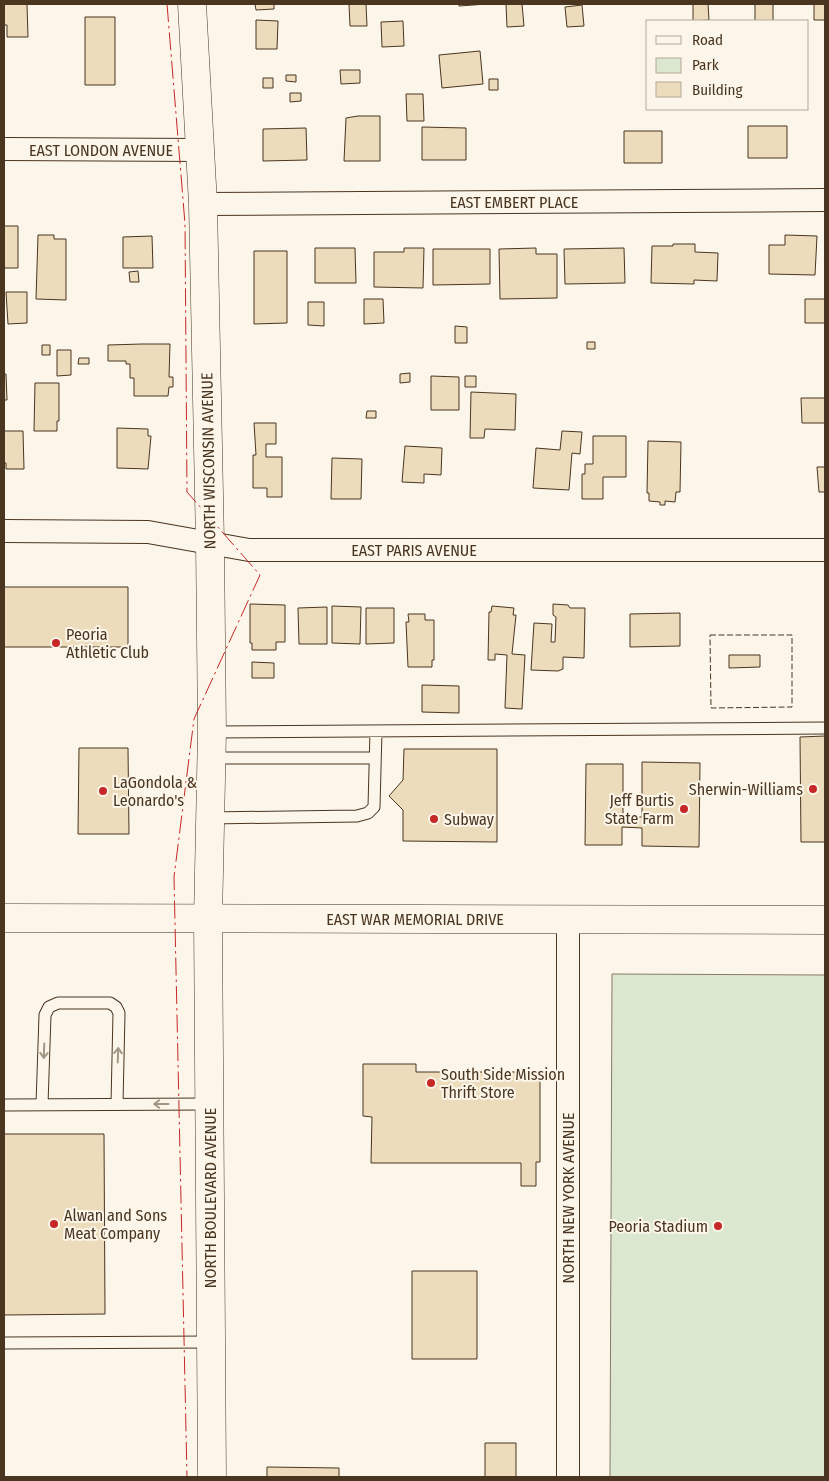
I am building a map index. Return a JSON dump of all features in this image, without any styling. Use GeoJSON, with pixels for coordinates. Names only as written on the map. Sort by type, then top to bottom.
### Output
{"type":"FeatureCollection","features":[{"type":"Feature","properties":{"kind":"main road","name":"NORTH WISCONSIN AVENUE"},"geometry":{"type":"LineString","coordinates":[[192,4],[203,204],[210,544],[211,745],[208,919]]}},
{"type":"Feature","properties":{"kind":"main road","name":"EAST WAR MEMORIAL DRIVE"},"geometry":{"type":"LineString","coordinates":[[4,918],[825,920]]}},
{"type":"Feature","properties":{"kind":"main road","name":"NORTH BOULEVARD AVENUE"},"geometry":{"type":"LineString","coordinates":[[208,919],[212,1477]]}},
{"type":"Feature","properties":{"kind":"street","name":"EAST LONDON AVENUE"},"geometry":{"type":"LineString","coordinates":[[4,150],[199,150]]}},
{"type":"Feature","properties":{"kind":"street","name":"EAST EMBERT PLACE"},"geometry":{"type":"LineString","coordinates":[[203,204],[825,200]]}},
{"type":"Feature","properties":{"kind":"street","name":"EAST PARIS AVENUE"},"geometry":{"type":"LineString","coordinates":[[4,531],[148,532],[249,550],[825,550]]}},
{"type":"Feature","properties":{"kind":"street","name":"NORTH NEW YORK AVENUE"},"geometry":{"type":"LineString","coordinates":[[568,919],[568,1477]]}},
{"type":"Feature","properties":{"kind":"lane"},"geometry":{"type":"LineString","coordinates":[[211,745],[376,730],[825,728]]}},
{"type":"Feature","properties":{"kind":"lane"},"geometry":{"type":"LineString","coordinates":[[210,818],[357,816],[368,814],[374,807],[376,730]]}},
{"type":"Feature","properties":{"kind":"lane"},"geometry":{"type":"LineString","coordinates":[[211,745],[376,758]]}},
{"type":"Feature","properties":{"kind":"lane"},"geometry":{"type":"LineString","coordinates":[[42,1104],[45,1015],[49,1007],[58,1003],[110,1003],[116,1007],[119,1014],[117,1104]]}},
{"type":"Feature","properties":{"kind":"lane"},"geometry":{"type":"LineString","coordinates":[[4,1105],[210,1104]]}},
{"type":"Feature","properties":{"kind":"lane"},"geometry":{"type":"LineString","coordinates":[[4,1343],[211,1342]]}},
{"type":"Feature","properties":{"kind":"green space","name":"Peoria Stadium"},"geometry":{"type":"Polygon","coordinates":[[[612,974],[825,975],[825,1477],[610,1477],[612,974]]]}},
{"type":"Feature","properties":{"kind":"building"},"geometry":{"type":"Polygon","coordinates":[[[4,4],[27,4],[28,37],[7,37],[7,25],[4,25],[4,4]]]}},
{"type":"Feature","properties":{"kind":"building"},"geometry":{"type":"Polygon","coordinates":[[[255,4],[274,4],[274,9],[256,10],[255,4]]]}},
{"type":"Feature","properties":{"kind":"building"},"geometry":{"type":"Polygon","coordinates":[[[349,4],[366,4],[367,26],[350,26],[349,4]]]}},
{"type":"Feature","properties":{"kind":"building"},"geometry":{"type":"Polygon","coordinates":[[[459,4],[487,4],[459,6],[459,4]]]}},
{"type":"Feature","properties":{"kind":"building"},"geometry":{"type":"Polygon","coordinates":[[[506,4],[522,4],[524,26],[507,27],[506,4]]]}},
{"type":"Feature","properties":{"kind":"building"},"geometry":{"type":"Polygon","coordinates":[[[693,4],[708,4],[709,20],[693,20],[693,4]]]}},
{"type":"Feature","properties":{"kind":"building"},"geometry":{"type":"Polygon","coordinates":[[[755,4],[773,4],[773,20],[755,20],[755,4]]]}},
{"type":"Feature","properties":{"kind":"building"},"geometry":{"type":"Polygon","coordinates":[[[814,4],[825,4],[825,20],[814,20],[814,4]]]}},
{"type":"Feature","properties":{"kind":"building"},"geometry":{"type":"Polygon","coordinates":[[[582,5],[584,26],[567,27],[565,7],[582,5]]]}},
{"type":"Feature","properties":{"kind":"building"},"geometry":{"type":"Polygon","coordinates":[[[85,17],[115,17],[115,85],[85,85],[85,17]]]}},
{"type":"Feature","properties":{"kind":"building"},"geometry":{"type":"Polygon","coordinates":[[[256,20],[278,21],[277,49],[256,49],[256,20]]]}},
{"type":"Feature","properties":{"kind":"building"},"geometry":{"type":"Polygon","coordinates":[[[403,21],[404,46],[382,47],[381,22],[403,21]]]}},
{"type":"Feature","properties":{"kind":"building"},"geometry":{"type":"Polygon","coordinates":[[[480,51],[483,84],[442,88],[439,55],[480,51]]]}},
{"type":"Feature","properties":{"kind":"building"},"geometry":{"type":"Polygon","coordinates":[[[340,70],[360,70],[360,83],[341,84],[340,70]]]}},
{"type":"Feature","properties":{"kind":"building"},"geometry":{"type":"Polygon","coordinates":[[[286,75],[296,75],[296,82],[286,81],[286,75]]]}},
{"type":"Feature","properties":{"kind":"building"},"geometry":{"type":"Polygon","coordinates":[[[263,78],[273,78],[273,88],[263,88],[263,78]]]}},
{"type":"Feature","properties":{"kind":"building"},"geometry":{"type":"Polygon","coordinates":[[[489,79],[498,79],[498,90],[489,90],[489,79]]]}},
{"type":"Feature","properties":{"kind":"building"},"geometry":{"type":"Polygon","coordinates":[[[290,93],[301,93],[301,101],[290,102],[290,93]]]}},
{"type":"Feature","properties":{"kind":"building"},"geometry":{"type":"Polygon","coordinates":[[[406,94],[423,94],[424,121],[407,121],[406,94]]]}},
{"type":"Feature","properties":{"kind":"building"},"geometry":{"type":"Polygon","coordinates":[[[380,116],[380,161],[344,161],[346,118],[380,116]]]}},
{"type":"Feature","properties":{"kind":"building"},"geometry":{"type":"Polygon","coordinates":[[[748,126],[787,126],[787,158],[748,158],[748,126]]]}},
{"type":"Feature","properties":{"kind":"building"},"geometry":{"type":"Polygon","coordinates":[[[422,127],[466,128],[466,160],[422,160],[422,127]]]}},
{"type":"Feature","properties":{"kind":"building"},"geometry":{"type":"Polygon","coordinates":[[[306,128],[307,160],[263,161],[263,129],[306,128]]]}},
{"type":"Feature","properties":{"kind":"building"},"geometry":{"type":"Polygon","coordinates":[[[624,131],[662,131],[662,163],[624,163],[624,131]]]}},
{"type":"Feature","properties":{"kind":"building"},"geometry":{"type":"Polygon","coordinates":[[[4,226],[18,226],[18,268],[4,268],[4,226]]]}},
{"type":"Feature","properties":{"kind":"building"},"geometry":{"type":"Polygon","coordinates":[[[38,235],[54,235],[54,239],[66,239],[66,300],[36,299],[38,235]]]}},
{"type":"Feature","properties":{"kind":"building"},"geometry":{"type":"Polygon","coordinates":[[[785,235],[817,236],[815,275],[769,274],[769,245],[785,245],[785,235]]]}},
{"type":"Feature","properties":{"kind":"building"},"geometry":{"type":"Polygon","coordinates":[[[152,236],[153,268],[123,268],[123,237],[152,236]]]}},
{"type":"Feature","properties":{"kind":"building"},"geometry":{"type":"Polygon","coordinates":[[[673,244],[695,244],[695,252],[718,253],[717,281],[694,280],[694,284],[651,283],[652,246],[673,246],[673,244]]]}},
{"type":"Feature","properties":{"kind":"building"},"geometry":{"type":"Polygon","coordinates":[[[315,248],[355,248],[356,283],[315,283],[315,248]]]}},
{"type":"Feature","properties":{"kind":"building"},"geometry":{"type":"Polygon","coordinates":[[[404,248],[424,248],[423,288],[374,287],[374,252],[404,252],[404,248]]]}},
{"type":"Feature","properties":{"kind":"building"},"geometry":{"type":"Polygon","coordinates":[[[536,248],[536,254],[557,254],[557,298],[500,299],[499,249],[536,248]]]}},
{"type":"Feature","properties":{"kind":"building"},"geometry":{"type":"Polygon","coordinates":[[[624,248],[625,283],[565,284],[564,249],[624,248]]]}},
{"type":"Feature","properties":{"kind":"building"},"geometry":{"type":"Polygon","coordinates":[[[433,249],[490,249],[490,284],[433,285],[433,249]]]}},
{"type":"Feature","properties":{"kind":"building"},"geometry":{"type":"Polygon","coordinates":[[[254,251],[287,251],[287,323],[254,324],[254,251]]]}},
{"type":"Feature","properties":{"kind":"building"},"geometry":{"type":"Polygon","coordinates":[[[138,271],[139,282],[130,282],[129,272],[138,271]]]}},
{"type":"Feature","properties":{"kind":"building"},"geometry":{"type":"Polygon","coordinates":[[[6,292],[27,292],[27,323],[8,324],[6,292]]]}},
{"type":"Feature","properties":{"kind":"building"},"geometry":{"type":"Polygon","coordinates":[[[364,299],[383,299],[384,323],[364,324],[364,299]]]}},
{"type":"Feature","properties":{"kind":"building"},"geometry":{"type":"Polygon","coordinates":[[[805,299],[825,299],[825,323],[805,323],[805,299]]]}},
{"type":"Feature","properties":{"kind":"building"},"geometry":{"type":"Polygon","coordinates":[[[308,302],[324,302],[324,326],[308,325],[308,302]]]}},
{"type":"Feature","properties":{"kind":"building"},"geometry":{"type":"Polygon","coordinates":[[[455,326],[467,327],[467,343],[455,343],[455,326]]]}},
{"type":"Feature","properties":{"kind":"building"},"geometry":{"type":"Polygon","coordinates":[[[587,342],[595,342],[595,349],[587,349],[587,342]]]}},
{"type":"Feature","properties":{"kind":"building"},"geometry":{"type":"Polygon","coordinates":[[[170,344],[169,377],[173,377],[173,387],[169,387],[168,396],[134,396],[134,378],[130,378],[130,364],[126,364],[126,361],[108,361],[108,345],[170,344]]]}},
{"type":"Feature","properties":{"kind":"building"},"geometry":{"type":"Polygon","coordinates":[[[42,345],[50,345],[50,355],[42,355],[42,345]]]}},
{"type":"Feature","properties":{"kind":"building"},"geometry":{"type":"Polygon","coordinates":[[[57,350],[71,350],[71,375],[57,376],[57,350]]]}},
{"type":"Feature","properties":{"kind":"building"},"geometry":{"type":"Polygon","coordinates":[[[79,358],[89,358],[89,364],[78,364],[79,358]]]}},
{"type":"Feature","properties":{"kind":"building"},"geometry":{"type":"Polygon","coordinates":[[[410,373],[410,382],[400,383],[400,374],[410,373]]]}},
{"type":"Feature","properties":{"kind":"building"},"geometry":{"type":"Polygon","coordinates":[[[4,374],[6,374],[7,400],[4,400],[4,374]]]}},
{"type":"Feature","properties":{"kind":"building"},"geometry":{"type":"Polygon","coordinates":[[[431,376],[459,377],[459,410],[431,410],[431,376]]]}},
{"type":"Feature","properties":{"kind":"building"},"geometry":{"type":"Polygon","coordinates":[[[465,376],[476,376],[476,387],[465,387],[465,376]]]}},
{"type":"Feature","properties":{"kind":"building"},"geometry":{"type":"Polygon","coordinates":[[[35,383],[59,383],[59,421],[57,421],[57,431],[34,431],[35,383]]]}},
{"type":"Feature","properties":{"kind":"building"},"geometry":{"type":"Polygon","coordinates":[[[471,392],[516,394],[515,430],[485,429],[484,438],[470,438],[471,392]]]}},
{"type":"Feature","properties":{"kind":"building"},"geometry":{"type":"Polygon","coordinates":[[[801,398],[825,398],[825,423],[802,423],[801,398]]]}},
{"type":"Feature","properties":{"kind":"building"},"geometry":{"type":"Polygon","coordinates":[[[367,411],[376,411],[376,418],[366,418],[367,411]]]}},
{"type":"Feature","properties":{"kind":"building"},"geometry":{"type":"Polygon","coordinates":[[[254,423],[276,423],[276,444],[266,444],[266,457],[282,457],[282,497],[267,497],[267,488],[253,488],[253,455],[256,455],[254,423]]]}},
{"type":"Feature","properties":{"kind":"building"},"geometry":{"type":"Polygon","coordinates":[[[117,428],[148,429],[148,436],[151,436],[148,469],[117,468],[117,428]]]}},
{"type":"Feature","properties":{"kind":"building"},"geometry":{"type":"Polygon","coordinates":[[[4,431],[23,431],[24,469],[6,469],[6,463],[4,463],[4,431]]]}},
{"type":"Feature","properties":{"kind":"building"},"geometry":{"type":"Polygon","coordinates":[[[562,431],[582,432],[580,454],[572,453],[569,490],[533,488],[536,448],[560,450],[562,431]]]}},
{"type":"Feature","properties":{"kind":"building"},"geometry":{"type":"Polygon","coordinates":[[[593,436],[626,436],[626,477],[603,477],[603,499],[582,499],[582,474],[585,474],[585,464],[593,464],[593,436]]]}},
{"type":"Feature","properties":{"kind":"building"},"geometry":{"type":"Polygon","coordinates":[[[648,441],[681,442],[680,492],[676,492],[675,502],[665,501],[665,505],[660,505],[660,502],[649,501],[649,493],[647,493],[648,441]]]}},
{"type":"Feature","properties":{"kind":"building"},"geometry":{"type":"Polygon","coordinates":[[[405,446],[442,448],[441,475],[424,474],[424,483],[402,482],[405,446]]]}},
{"type":"Feature","properties":{"kind":"building"},"geometry":{"type":"Polygon","coordinates":[[[332,458],[362,459],[361,499],[331,499],[332,458]]]}},
{"type":"Feature","properties":{"kind":"building"},"geometry":{"type":"Polygon","coordinates":[[[817,467],[825,467],[825,492],[819,492],[817,467]]]}},
{"type":"Feature","properties":{"kind":"building"},"geometry":{"type":"Polygon","coordinates":[[[4,587],[128,587],[128,647],[4,647],[4,587]]]}},
{"type":"Feature","properties":{"kind":"building"},"geometry":{"type":"Polygon","coordinates":[[[250,604],[285,605],[285,642],[276,642],[276,650],[252,650],[252,643],[250,643],[250,604]]]}},
{"type":"Feature","properties":{"kind":"building"},"geometry":{"type":"Polygon","coordinates":[[[553,604],[568,605],[570,608],[585,608],[584,658],[563,657],[563,669],[558,671],[531,670],[534,623],[552,624],[551,642],[555,642],[556,617],[553,615],[553,604]]]}},
{"type":"Feature","properties":{"kind":"building"},"geometry":{"type":"Polygon","coordinates":[[[332,606],[361,607],[360,644],[332,643],[332,606]]]}},
{"type":"Feature","properties":{"kind":"building"},"geometry":{"type":"Polygon","coordinates":[[[492,606],[514,608],[513,615],[516,615],[512,654],[525,655],[522,709],[505,708],[507,655],[495,654],[495,660],[488,660],[489,612],[491,612],[492,606]]]}},
{"type":"Feature","properties":{"kind":"building"},"geometry":{"type":"Polygon","coordinates":[[[327,607],[327,644],[299,644],[298,608],[327,607]]]}},
{"type":"Feature","properties":{"kind":"building"},"geometry":{"type":"Polygon","coordinates":[[[366,608],[394,608],[394,643],[366,644],[366,608]]]}},
{"type":"Feature","properties":{"kind":"building"},"geometry":{"type":"Polygon","coordinates":[[[680,613],[680,646],[630,647],[630,614],[680,613]]]}},
{"type":"Feature","properties":{"kind":"building"},"geometry":{"type":"Polygon","coordinates":[[[408,614],[425,614],[425,620],[434,620],[434,660],[432,660],[432,667],[408,667],[406,622],[409,622],[408,614]]]}},
{"type":"Feature","properties":{"kind":"building"},"geometry":{"type":"Polygon","coordinates":[[[729,655],[760,655],[760,667],[729,668],[729,655]]]}},
{"type":"Feature","properties":{"kind":"building"},"geometry":{"type":"Polygon","coordinates":[[[252,662],[274,663],[274,678],[252,678],[252,662]]]}},
{"type":"Feature","properties":{"kind":"building"},"geometry":{"type":"Polygon","coordinates":[[[422,685],[459,686],[459,713],[422,712],[422,685]]]}},
{"type":"Feature","properties":{"kind":"building","name":"Sherwin-Williams"},"geometry":{"type":"Polygon","coordinates":[[[825,736],[825,842],[801,842],[800,737],[825,736]]]}},
{"type":"Feature","properties":{"kind":"building","name":"LaGondola & Leonardo's"},"geometry":{"type":"Polygon","coordinates":[[[79,748],[128,748],[129,834],[78,834],[79,748]]]}},
{"type":"Feature","properties":{"kind":"building"},"geometry":{"type":"Polygon","coordinates":[[[404,749],[497,749],[497,842],[403,841],[403,810],[389,796],[403,780],[404,749]]]}},
{"type":"Feature","properties":{"kind":"building"},"geometry":{"type":"Polygon","coordinates":[[[642,762],[700,763],[699,847],[642,846],[642,828],[622,827],[622,845],[585,845],[586,764],[623,764],[623,817],[642,817],[642,762]]]}},
{"type":"Feature","properties":{"kind":"building"},"geometry":{"type":"Polygon","coordinates":[[[363,1064],[416,1064],[416,1072],[540,1072],[540,1162],[536,1162],[536,1186],[521,1186],[521,1163],[371,1163],[372,1117],[363,1116],[363,1064]]]}},
{"type":"Feature","properties":{"kind":"building","name":"Alwan and Sons Meat Company"},"geometry":{"type":"Polygon","coordinates":[[[4,1134],[104,1134],[105,1314],[4,1315],[4,1134]]]}},
{"type":"Feature","properties":{"kind":"building"},"geometry":{"type":"Polygon","coordinates":[[[412,1271],[477,1271],[477,1359],[412,1359],[412,1271]]]}},
{"type":"Feature","properties":{"kind":"building"},"geometry":{"type":"Polygon","coordinates":[[[485,1443],[516,1443],[516,1477],[485,1477],[485,1443]]]}},
{"type":"Feature","properties":{"kind":"building"},"geometry":{"type":"Polygon","coordinates":[[[267,1467],[339,1468],[339,1477],[267,1477],[267,1467]]]}},
{"type":"Feature","properties":{"kind":"fence"},"geometry":{"type":"LineString","coordinates":[[710,635],[792,635],[792,707],[711,708],[710,635]]}},
{"type":"Feature","properties":{"kind":"power"},"geometry":{"type":"LineString","coordinates":[[167,4],[185,224],[187,492],[260,575],[194,719],[174,877],[187,1477]]}},
{"type":"Feature","properties":{"kind":"place","name":"Peoria Athletic Club"},"geometry":{"type":"Point","coordinates":[56,643]}},
{"type":"Feature","properties":{"kind":"place","name":"Sherwin-Williams"},"geometry":{"type":"Point","coordinates":[813,789]}},
{"type":"Feature","properties":{"kind":"place","name":"LaGondola & Leonardo's"},"geometry":{"type":"Point","coordinates":[103,791]}},
{"type":"Feature","properties":{"kind":"place","name":"Jeff Burtis State Farm"},"geometry":{"type":"Point","coordinates":[684,809]}},
{"type":"Feature","properties":{"kind":"place","name":"Subway"},"geometry":{"type":"Point","coordinates":[434,819]}},
{"type":"Feature","properties":{"kind":"place","name":"South Side Mission Thrift Store"},"geometry":{"type":"Point","coordinates":[431,1083]}},
{"type":"Feature","properties":{"kind":"place","name":"Alwan and Sons Meat Company"},"geometry":{"type":"Point","coordinates":[54,1224]}},
{"type":"Feature","properties":{"kind":"place","name":"Peoria Stadium"},"geometry":{"type":"Point","coordinates":[718,1226]}}]}
